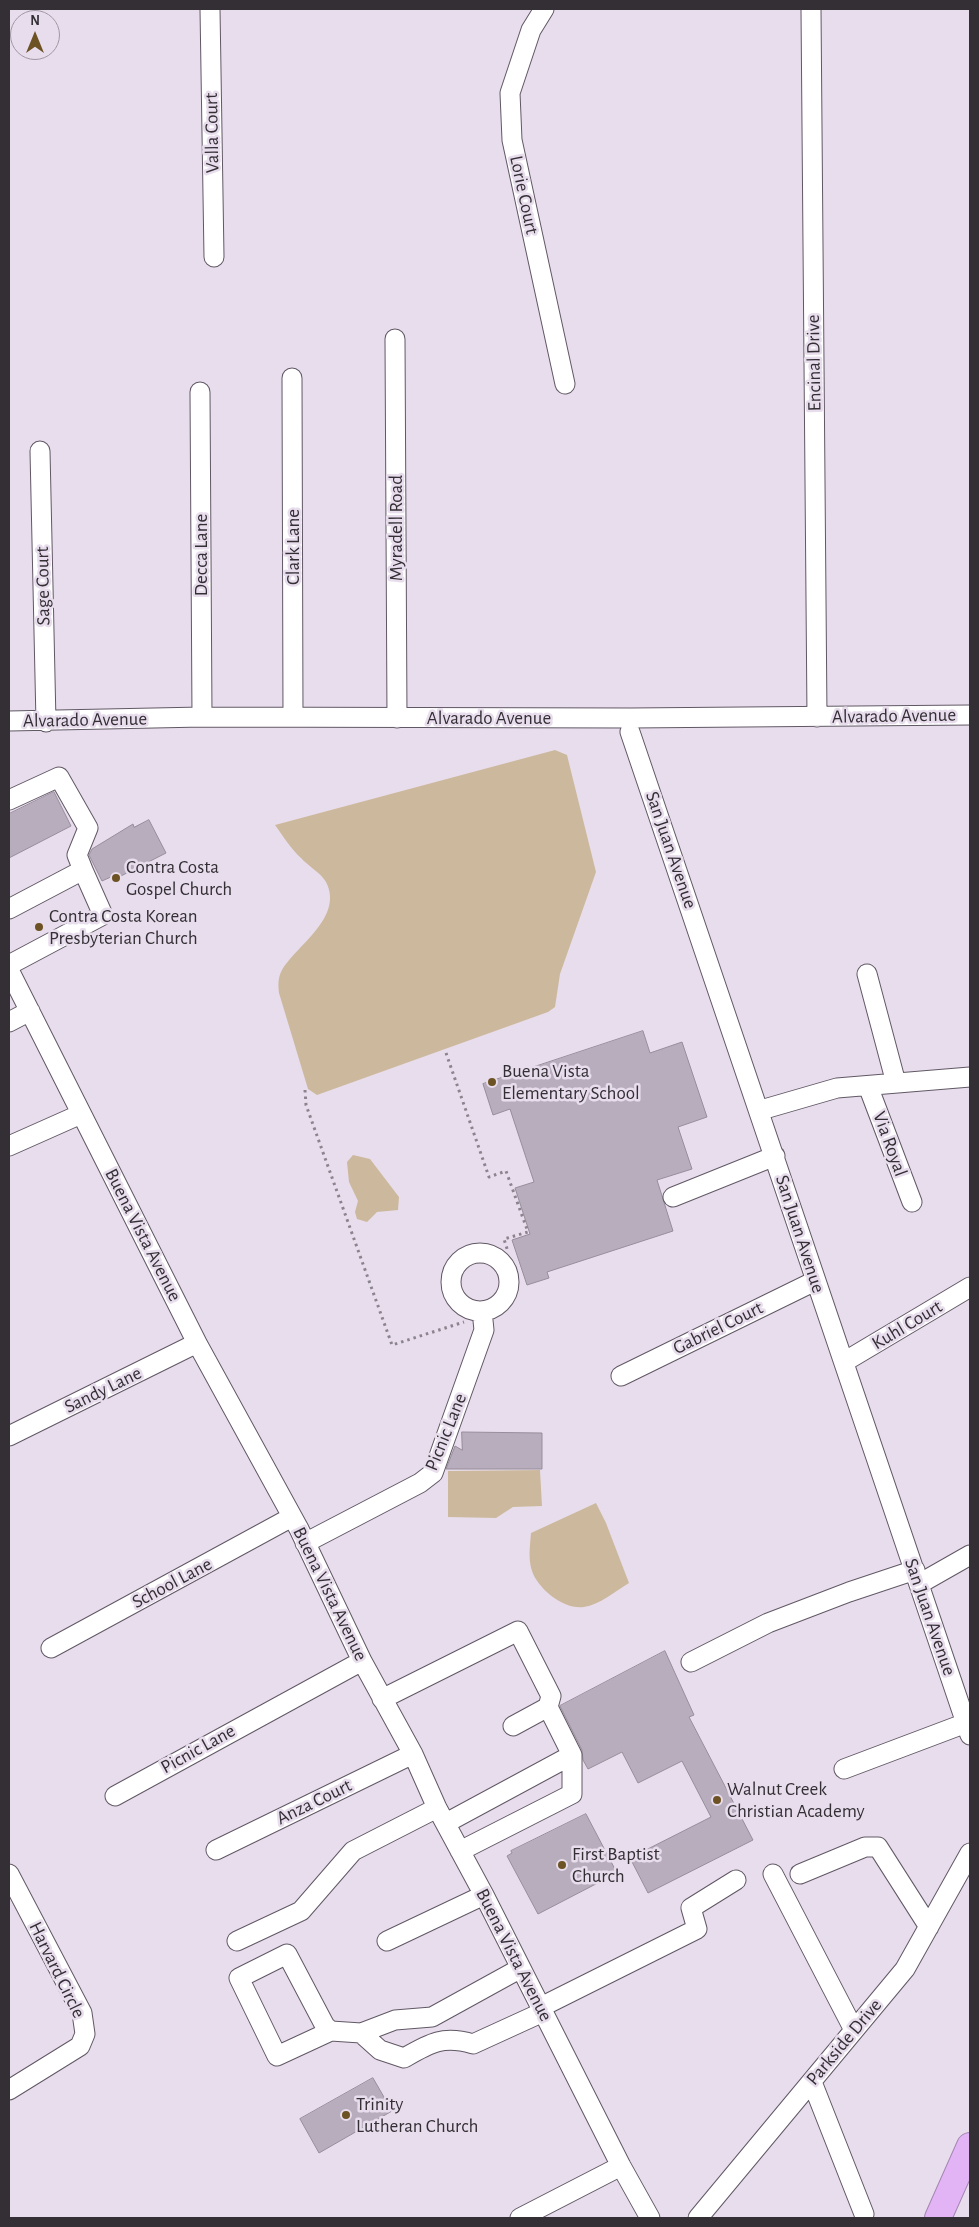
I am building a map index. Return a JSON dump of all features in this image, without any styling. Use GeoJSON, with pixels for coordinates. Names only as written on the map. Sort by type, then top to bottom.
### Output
{"type":"FeatureCollection","features":[{"type":"Feature","properties":{"kind":"highway"},"geometry":{"type":"LineString","coordinates":[[938,2218],[970,2146]]}},
{"type":"Feature","properties":{"kind":"highway"},"geometry":{"type":"LineString","coordinates":[[950,2218],[970,2146]]}},
{"type":"Feature","properties":{"kind":"street","name":"Valla Court"},"geometry":{"type":"LineString","coordinates":[[210,9],[214,257]]}},
{"type":"Feature","properties":{"kind":"street","name":"Lorie Court"},"geometry":{"type":"LineString","coordinates":[[544,9],[531,30],[510,93],[512,140],[566,384]]}},
{"type":"Feature","properties":{"kind":"street","name":"Encinal Drive"},"geometry":{"type":"LineString","coordinates":[[811,9],[818,717]]}},
{"type":"Feature","properties":{"kind":"street","name":"Myradell Road"},"geometry":{"type":"LineString","coordinates":[[395,339],[397,718]]}},
{"type":"Feature","properties":{"kind":"street","name":"Clark Lane"},"geometry":{"type":"LineString","coordinates":[[292,378],[293,717]]}},
{"type":"Feature","properties":{"kind":"street","name":"Decca Lane"},"geometry":{"type":"LineString","coordinates":[[200,392],[202,717]]}},
{"type":"Feature","properties":{"kind":"street","name":"Sage Court"},"geometry":{"type":"LineString","coordinates":[[40,451],[46,722]]}},
{"type":"Feature","properties":{"kind":"street","name":"Alvarado Avenue"},"geometry":{"type":"LineString","coordinates":[[9,721],[46,722],[202,717],[818,717],[970,715]]}},
{"type":"Feature","properties":{"kind":"street","name":"San Juan Avenue"},"geometry":{"type":"LineString","coordinates":[[630,732],[760,1110],[815,1281],[968,1729]]}},
{"type":"Feature","properties":{"kind":"street"},"geometry":{"type":"LineString","coordinates":[[9,800],[59,777],[88,828],[77,855],[103,915],[9,965]]}},
{"type":"Feature","properties":{"kind":"street"},"geometry":{"type":"LineString","coordinates":[[9,909],[83,870]]}},
{"type":"Feature","properties":{"kind":"street","name":"Buena Vista Avenue"},"geometry":{"type":"LineString","coordinates":[[9,970],[197,1343],[306,1543],[362,1661],[413,1754],[442,1816],[621,2166],[650,2218]]}},
{"type":"Feature","properties":{"kind":"street"},"geometry":{"type":"LineString","coordinates":[[867,974],[896,1083]]}},
{"type":"Feature","properties":{"kind":"street"},"geometry":{"type":"LineString","coordinates":[[9,1022],[30,1011]]}},
{"type":"Feature","properties":{"kind":"street","name":"Via Royal"},"geometry":{"type":"LineString","coordinates":[[760,1110],[837,1088],[970,1077]]}},
{"type":"Feature","properties":{"kind":"street","name":"Via Royal"},"geometry":{"type":"LineString","coordinates":[[868,1086],[912,1202]]}},
{"type":"Feature","properties":{"kind":"street"},"geometry":{"type":"LineString","coordinates":[[9,1146],[82,1114]]}},
{"type":"Feature","properties":{"kind":"street"},"geometry":{"type":"LineString","coordinates":[[673,1197],[775,1156]]}},
{"type":"Feature","properties":{"kind":"street","name":"Gabriel Court"},"geometry":{"type":"LineString","coordinates":[[621,1376],[815,1281]]}},
{"type":"Feature","properties":{"kind":"street","name":"Kuhl Court"},"geometry":{"type":"LineString","coordinates":[[844,1362],[970,1287]]}},
{"type":"Feature","properties":{"kind":"street","name":"Picnic Lane"},"geometry":{"type":"LineString","coordinates":[[306,1543],[420,1483],[433,1474],[484,1330],[482,1311]]}},
{"type":"Feature","properties":{"kind":"street","name":"Sandy Lane"},"geometry":{"type":"LineString","coordinates":[[9,1436],[197,1343]]}},
{"type":"Feature","properties":{"kind":"street","name":"School Lane"},"geometry":{"type":"LineString","coordinates":[[51,1648],[292,1517]]}},
{"type":"Feature","properties":{"kind":"street"},"geometry":{"type":"LineString","coordinates":[[691,1662],[768,1623],[849,1592],[917,1577],[970,1555]]}},
{"type":"Feature","properties":{"kind":"street"},"geometry":{"type":"LineString","coordinates":[[382,1699],[518,1630],[551,1696],[548,1707],[572,1755],[572,1794],[460,1851]]}},
{"type":"Feature","properties":{"kind":"street","name":"Picnic Lane"},"geometry":{"type":"LineString","coordinates":[[115,1796],[362,1661]]}},
{"type":"Feature","properties":{"kind":"street"},"geometry":{"type":"LineString","coordinates":[[513,1726],[548,1707]]}},
{"type":"Feature","properties":{"kind":"street"},"geometry":{"type":"LineString","coordinates":[[844,1769],[968,1729]]}},
{"type":"Feature","properties":{"kind":"street","name":"Anza Court"},"geometry":{"type":"LineString","coordinates":[[216,1850],[413,1754]]}},
{"type":"Feature","properties":{"kind":"street"},"geometry":{"type":"LineString","coordinates":[[237,1941],[301,1911],[353,1850],[442,1816],[572,1755]]}},
{"type":"Feature","properties":{"kind":"street"},"geometry":{"type":"LineString","coordinates":[[800,1874],[865,1847],[878,1847],[929,1927]]}},
{"type":"Feature","properties":{"kind":"street","name":"Parkside Drive"},"geometry":{"type":"LineString","coordinates":[[698,2218],[906,1969],[970,1853]]}},
{"type":"Feature","properties":{"kind":"street","name":"Harvard Circle"},"geometry":{"type":"LineString","coordinates":[[9,1874],[82,2013],[85,2034],[80,2046],[9,2090]]}},
{"type":"Feature","properties":{"kind":"street"},"geometry":{"type":"LineString","coordinates":[[773,1874],[854,2030]]}},
{"type":"Feature","properties":{"kind":"street"},"geometry":{"type":"LineString","coordinates":[[361,2033],[380,2050],[404,2058],[432,2042],[460,2040],[473,2044],[697,1929],[691,1908],[736,1880]]}},
{"type":"Feature","properties":{"kind":"street"},"geometry":{"type":"LineString","coordinates":[[387,1941],[484,1895]]}},
{"type":"Feature","properties":{"kind":"street"},"geometry":{"type":"LineString","coordinates":[[332,2031],[325,2026],[288,1954],[239,1978],[277,2056],[332,2031],[361,2033],[395,2020],[432,2016],[521,1968]]}},
{"type":"Feature","properties":{"kind":"street"},"geometry":{"type":"LineString","coordinates":[[432,2016],[432,2042]]}},
{"type":"Feature","properties":{"kind":"street"},"geometry":{"type":"LineString","coordinates":[[812,2082],[864,2214]]}},
{"type":"Feature","properties":{"kind":"street"},"geometry":{"type":"LineString","coordinates":[[520,2218],[621,2166]]}},
{"type":"Feature","properties":{"kind":"path"},"geometry":{"type":"LineString","coordinates":[[446,1053],[489,1177],[506,1171],[528,1232],[504,1239],[508,1252]]}},
{"type":"Feature","properties":{"kind":"path"},"geometry":{"type":"LineString","coordinates":[[306,1090],[306,1105],[392,1345],[464,1322]]}},
{"type":"Feature","properties":{"kind":"shaded area"},"geometry":{"type":"Polygon","coordinates":[[[555,750],[567,755],[596,872],[560,974],[555,1007],[548,1012],[317,1095],[308,1089],[279,993],[279,981],[282,970],[289,960],[324,919],[329,907],[330,895],[324,879],[297,854],[275,825],[555,750]]]}},
{"type":"Feature","properties":{"kind":"shaded area"},"geometry":{"type":"Polygon","coordinates":[[[353,1155],[370,1159],[399,1197],[398,1210],[377,1212],[367,1222],[357,1219],[355,1212],[358,1201],[349,1182],[347,1162],[353,1155]]]}},
{"type":"Feature","properties":{"kind":"shaded area"},"geometry":{"type":"Polygon","coordinates":[[[540,1470],[542,1506],[513,1507],[496,1518],[448,1517],[448,1471],[540,1470]]]}},
{"type":"Feature","properties":{"kind":"shaded area"},"geometry":{"type":"Polygon","coordinates":[[[596,1503],[606,1523],[629,1583],[596,1604],[576,1607],[560,1602],[546,1591],[535,1578],[530,1562],[531,1533],[596,1503]]]}},
{"type":"Feature","properties":{"kind":"building"},"geometry":{"type":"Polygon","coordinates":[[[54,792],[71,826],[9,858],[9,814],[54,792]]]}},
{"type":"Feature","properties":{"kind":"building"},"geometry":{"type":"Polygon","coordinates":[[[149,820],[166,853],[115,879],[113,876],[102,881],[89,855],[92,849],[133,824],[134,827],[149,820]]]}},
{"type":"Feature","properties":{"kind":"building"},"geometry":{"type":"Polygon","coordinates":[[[643,1031],[650,1053],[682,1042],[707,1117],[678,1127],[692,1169],[657,1180],[673,1231],[547,1272],[549,1278],[527,1285],[512,1240],[530,1234],[515,1188],[534,1182],[510,1109],[493,1115],[483,1084],[643,1031]]]}},
{"type":"Feature","properties":{"kind":"building"},"geometry":{"type":"Polygon","coordinates":[[[462,1432],[542,1433],[542,1469],[446,1469],[455,1446],[462,1450],[462,1432]]]}},
{"type":"Feature","properties":{"kind":"building"},"geometry":{"type":"Polygon","coordinates":[[[665,1651],[694,1715],[689,1717],[753,1840],[648,1893],[630,1858],[711,1817],[682,1761],[638,1783],[622,1752],[588,1769],[583,1760],[582,1750],[560,1706],[665,1651]]]}},
{"type":"Feature","properties":{"kind":"building","name":"First Baptist Church"},"geometry":{"type":"Polygon","coordinates":[[[586,1814],[617,1873],[538,1914],[507,1856],[512,1853],[511,1851],[586,1814]]]}},
{"type":"Feature","properties":{"kind":"building","name":"Trinity Lutheran Church"},"geometry":{"type":"Polygon","coordinates":[[[373,2078],[392,2111],[319,2153],[300,2119],[373,2078]]]}},
{"type":"Feature","properties":{"kind":"place","name":"Contra Costa Gospel Church"},"geometry":{"type":"Point","coordinates":[116,878]}},
{"type":"Feature","properties":{"kind":"place","name":"Contra Costa Korean Presbyterian Church"},"geometry":{"type":"Point","coordinates":[39,927]}},
{"type":"Feature","properties":{"kind":"place","name":"Buena Vista Elementary School"},"geometry":{"type":"Point","coordinates":[492,1082]}},
{"type":"Feature","properties":{"kind":"place","name":"Walnut Creek Christian Academy"},"geometry":{"type":"Point","coordinates":[717,1800]}},
{"type":"Feature","properties":{"kind":"place","name":"First Baptist Church"},"geometry":{"type":"Point","coordinates":[562,1865]}},
{"type":"Feature","properties":{"kind":"place","name":"Trinity Lutheran Church"},"geometry":{"type":"Point","coordinates":[346,2115]}}]}
